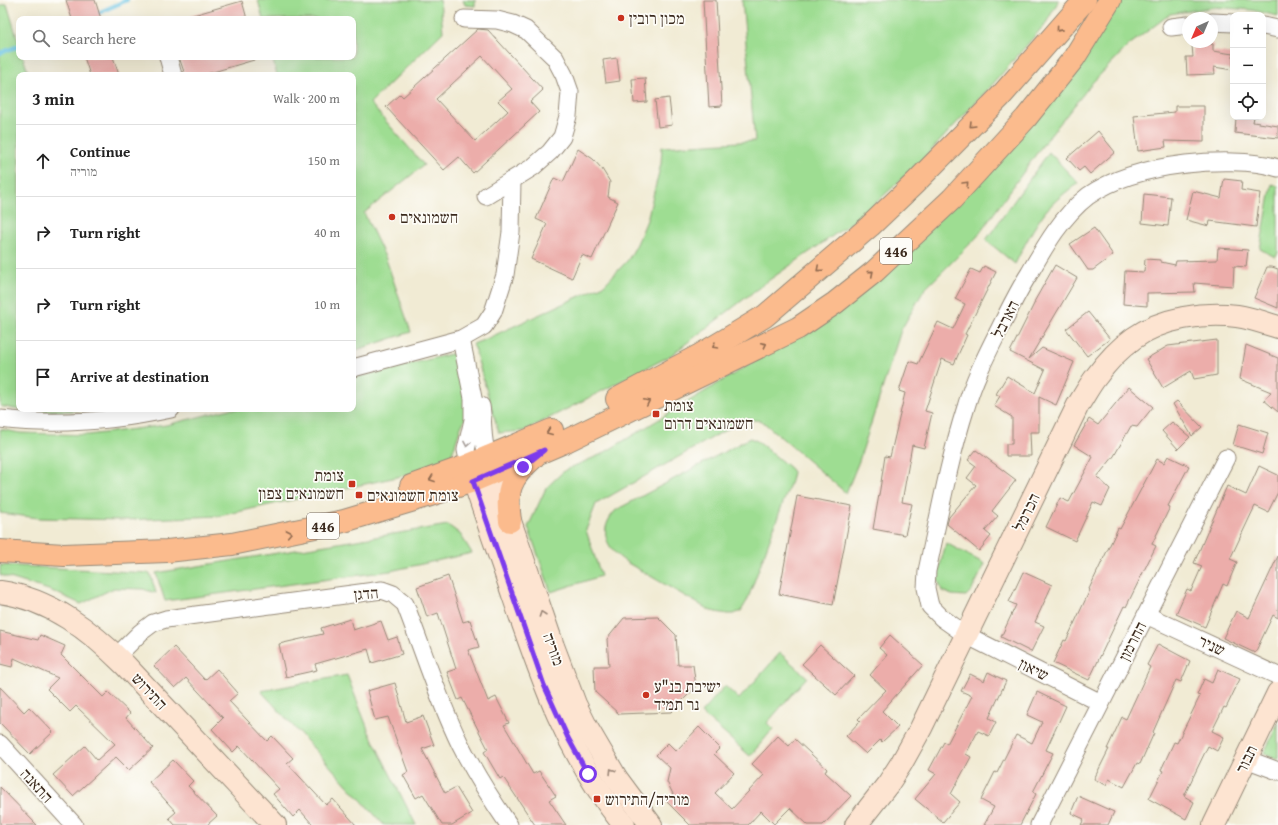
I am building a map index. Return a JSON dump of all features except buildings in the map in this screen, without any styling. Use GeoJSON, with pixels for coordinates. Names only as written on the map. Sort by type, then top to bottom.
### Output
{"type":"FeatureCollection","features":[{"type":"Feature","properties":{"kind":"main road","name":"446"},"geometry":{"type":"LineString","coordinates":[[491,465],[562,426],[639,389],[737,334],[765,316],[870,226],[914,184],[1000,97],[1085,0]]}},
{"type":"Feature","properties":{"kind":"main road","name":"446"},"geometry":{"type":"LineString","coordinates":[[0,551],[64,554],[167,551],[232,544],[344,521],[424,497],[471,473],[491,465],[544,450],[798,328],[835,303],[874,272],[952,199],[1015,130],[1074,58],[1110,0]]}},
{"type":"Feature","properties":{"kind":"main road"},"geometry":{"type":"LineString","coordinates":[[510,521],[508,500],[511,486],[523,467],[544,450]]}},
{"type":"Feature","properties":{"kind":"main road","name":"446"},"geometry":{"type":"LineString","coordinates":[[0,537],[64,541],[114,540],[166,537],[230,530],[325,511],[418,484],[471,473]]}},
{"type":"Feature","properties":{"kind":"street"},"geometry":{"type":"LineString","coordinates":[[464,20],[497,20],[513,24],[526,30],[555,58],[564,75],[570,92],[568,116],[562,137],[550,152],[533,167],[486,196]]}},
{"type":"Feature","properties":{"kind":"street"},"geometry":{"type":"LineString","coordinates":[[1218,22],[1230,23]]}},
{"type":"Feature","properties":{"kind":"street"},"geometry":{"type":"LineString","coordinates":[[1171,27],[1182,26]]}},
{"type":"Feature","properties":{"kind":"street"},"geometry":{"type":"LineString","coordinates":[[1266,27],[1278,29]]}},
{"type":"Feature","properties":{"kind":"street"},"geometry":{"type":"LineString","coordinates":[[169,60],[172,72]]}},
{"type":"Feature","properties":{"kind":"street","name":"הארבל"},"geometry":{"type":"LineString","coordinates":[[966,635],[942,618],[930,606],[926,588],[927,571],[954,449],[966,406],[980,367],[1022,285],[1055,231],[1071,212],[1089,196],[1112,182],[1137,173],[1170,166],[1203,162],[1241,162],[1278,168]]}},
{"type":"Feature","properties":{"kind":"street"},"geometry":{"type":"LineString","coordinates":[[356,367],[461,339],[484,326],[493,312],[505,275],[511,232],[512,180]]}},
{"type":"Feature","properties":{"kind":"street","name":"הכרמל"},"geometry":{"type":"LineString","coordinates":[[856,825],[879,797],[901,764],[921,728],[1078,405],[1095,377],[1116,353],[1135,337],[1159,325],[1183,318],[1209,315],[1237,316],[1278,327]]}},
{"type":"Feature","properties":{"kind":"street"},"geometry":{"type":"LineString","coordinates":[[461,339],[470,378],[474,411],[466,450],[471,473]]}},
{"type":"Feature","properties":{"kind":"street"},"geometry":{"type":"LineString","coordinates":[[470,378],[481,407],[483,438],[491,465]]}},
{"type":"Feature","properties":{"kind":"street"},"geometry":{"type":"LineString","coordinates":[[0,419],[23,422],[91,421],[156,412]]}},
{"type":"Feature","properties":{"kind":"street","name":"החרמון"},"geometry":{"type":"LineString","coordinates":[[1039,825],[1226,458]]}},
{"type":"Feature","properties":{"kind":"street","name":"מוריה"},"geometry":{"type":"LineString","coordinates":[[491,465],[553,646],[575,704],[607,763],[633,802],[651,825]]}},
{"type":"Feature","properties":{"kind":"street","name":"מוריה"},"geometry":{"type":"LineString","coordinates":[[471,473],[533,653],[556,713],[588,774],[624,825]]}},
{"type":"Feature","properties":{"kind":"street","name":"הדגן"},"geometry":{"type":"LineString","coordinates":[[117,656],[141,632],[153,623],[166,619],[382,590],[393,594],[405,604],[447,716],[460,744],[483,788],[509,825]]}},
{"type":"Feature","properties":{"kind":"street","name":"התירוש"},"geometry":{"type":"LineString","coordinates":[[0,592],[31,600],[59,613],[82,627],[103,643],[117,656],[275,825]]}},
{"type":"Feature","properties":{"kind":"street","name":"שניר"},"geometry":{"type":"LineString","coordinates":[[1146,615],[1278,676]]}},
{"type":"Feature","properties":{"kind":"street","name":"שיאון"},"geometry":{"type":"LineString","coordinates":[[966,635],[1101,703]]}},
{"type":"Feature","properties":{"kind":"street","name":"תבור"},"geometry":{"type":"LineString","coordinates":[[1214,825],[1278,693]]}},
{"type":"Feature","properties":{"kind":"street","name":"התאנה"},"geometry":{"type":"LineString","coordinates":[[0,744],[74,825]]}},
{"type":"Feature","properties":{"kind":"street"},"geometry":{"type":"LineString","coordinates":[[1246,759],[1278,772]]}},
{"type":"Feature","properties":{"kind":"green space"},"geometry":{"type":"Polygon","coordinates":[[[258,0],[440,0],[443,32],[370,103],[424,165],[364,213],[386,259],[411,332],[356,350],[356,72],[276,72],[273,60],[356,60],[356,16],[262,16],[258,0]]]}},
{"type":"Feature","properties":{"kind":"green space"},"geometry":{"type":"Polygon","coordinates":[[[463,0],[475,0],[475,6],[465,5],[463,0]]]}},
{"type":"Feature","properties":{"kind":"green space"},"geometry":{"type":"Polygon","coordinates":[[[742,0],[1059,0],[1046,23],[992,85],[925,157],[864,214],[765,283],[670,356],[524,431],[499,433],[473,344],[604,285],[628,260],[637,244],[647,220],[661,164],[662,147],[755,141],[742,0]]]}},
{"type":"Feature","properties":{"kind":"green space"},"geometry":{"type":"Polygon","coordinates":[[[1115,0],[1278,0],[1278,16],[1266,13],[1266,12],[1215,7],[1170,14],[1129,45],[1092,83],[1042,146],[977,237],[924,290],[901,330],[859,461],[846,493],[762,421],[745,419],[596,504],[586,530],[601,576],[551,592],[528,527],[546,488],[565,470],[602,454],[796,336],[925,230],[1115,0]]]}},
{"type":"Feature","properties":{"kind":"green space"},"geometry":{"type":"Polygon","coordinates":[[[7,4],[16,34],[16,60],[24,60],[28,72],[16,72],[16,409],[0,406],[0,6],[7,4]]]}},
{"type":"Feature","properties":{"kind":"green space"},"geometry":{"type":"Polygon","coordinates":[[[1049,152],[1078,183],[1056,200],[1045,212],[1025,244],[1015,264],[986,240],[1049,152]]]}},
{"type":"Feature","properties":{"kind":"green space"},"geometry":{"type":"Polygon","coordinates":[[[1272,184],[1278,186],[1278,253],[1275,257],[1260,249],[1272,184]]]}},
{"type":"Feature","properties":{"kind":"green space"},"geometry":{"type":"Polygon","coordinates":[[[455,353],[468,413],[461,427],[452,454],[453,461],[429,470],[219,516],[123,520],[38,518],[0,513],[0,429],[20,433],[88,435],[166,425],[218,412],[356,412],[356,377],[455,353]]]}},
{"type":"Feature","properties":{"kind":"green space"},"geometry":{"type":"Polygon","coordinates":[[[750,438],[757,441],[793,472],[747,601],[741,611],[734,614],[727,614],[711,611],[626,562],[613,551],[606,538],[606,532],[610,517],[616,510],[750,438]]]}},
{"type":"Feature","properties":{"kind":"green space"},"geometry":{"type":"Polygon","coordinates":[[[448,525],[460,534],[472,553],[390,571],[165,601],[156,573],[448,525]]]}},
{"type":"Feature","properties":{"kind":"green space"},"geometry":{"type":"Polygon","coordinates":[[[946,543],[985,564],[972,590],[966,596],[952,595],[942,591],[937,577],[946,543]]]}},
{"type":"Feature","properties":{"kind":"green space"},"geometry":{"type":"Polygon","coordinates":[[[0,565],[150,573],[156,593],[143,589],[114,588],[81,604],[52,591],[0,575],[0,565]]]}},
{"type":"Feature","properties":{"kind":"green space"},"geometry":{"type":"Polygon","coordinates":[[[780,653],[807,677],[767,723],[773,729],[750,756],[701,713],[725,686],[739,699],[780,653]]]}},
{"type":"Feature","properties":{"kind":"green space"},"geometry":{"type":"Polygon","coordinates":[[[347,675],[369,732],[416,825],[384,825],[261,691],[347,675]]]}},
{"type":"Feature","properties":{"kind":"green space"},"geometry":{"type":"Polygon","coordinates":[[[1278,723],[1278,759],[1264,753],[1278,723]]]}},
{"type":"Feature","properties":{"kind":"waterway"},"geometry":{"type":"LineString","coordinates":[[92,16],[127,0]]}},
{"type":"Feature","properties":{"kind":"waterway"},"geometry":{"type":"LineString","coordinates":[[0,53],[16,47]]}},
{"type":"Feature","properties":{"kind":"place","name":"מכון רובין"},"geometry":{"type":"Point","coordinates":[621,18]}},
{"type":"Feature","properties":{"kind":"place","name":"חשמונאים"},"geometry":{"type":"Point","coordinates":[392,217]}},
{"type":"Feature","properties":{"kind":"place","name":"צומת חשמונאים דרום"},"geometry":{"type":"Point","coordinates":[656,414]}},
{"type":"Feature","properties":{"kind":"place","name":"צומת חשמונאים צפון"},"geometry":{"type":"Point","coordinates":[352,484]}},
{"type":"Feature","properties":{"kind":"place","name":"צומת חשמונאים"},"geometry":{"type":"Point","coordinates":[359,495]}},
{"type":"Feature","properties":{"kind":"place","name":"ישיבת בנ\"ע נר תמיד"},"geometry":{"type":"Point","coordinates":[646,695]}},
{"type":"Feature","properties":{"kind":"place","name":"מוריה/התירוש"},"geometry":{"type":"Point","coordinates":[597,799]}},
{"type":"Feature","properties":{"kind":"route"},"geometry":{"type":"LineString","coordinates":[[523,467],[544,450],[473,481],[544,685],[568,738],[588,774]]}}]}
